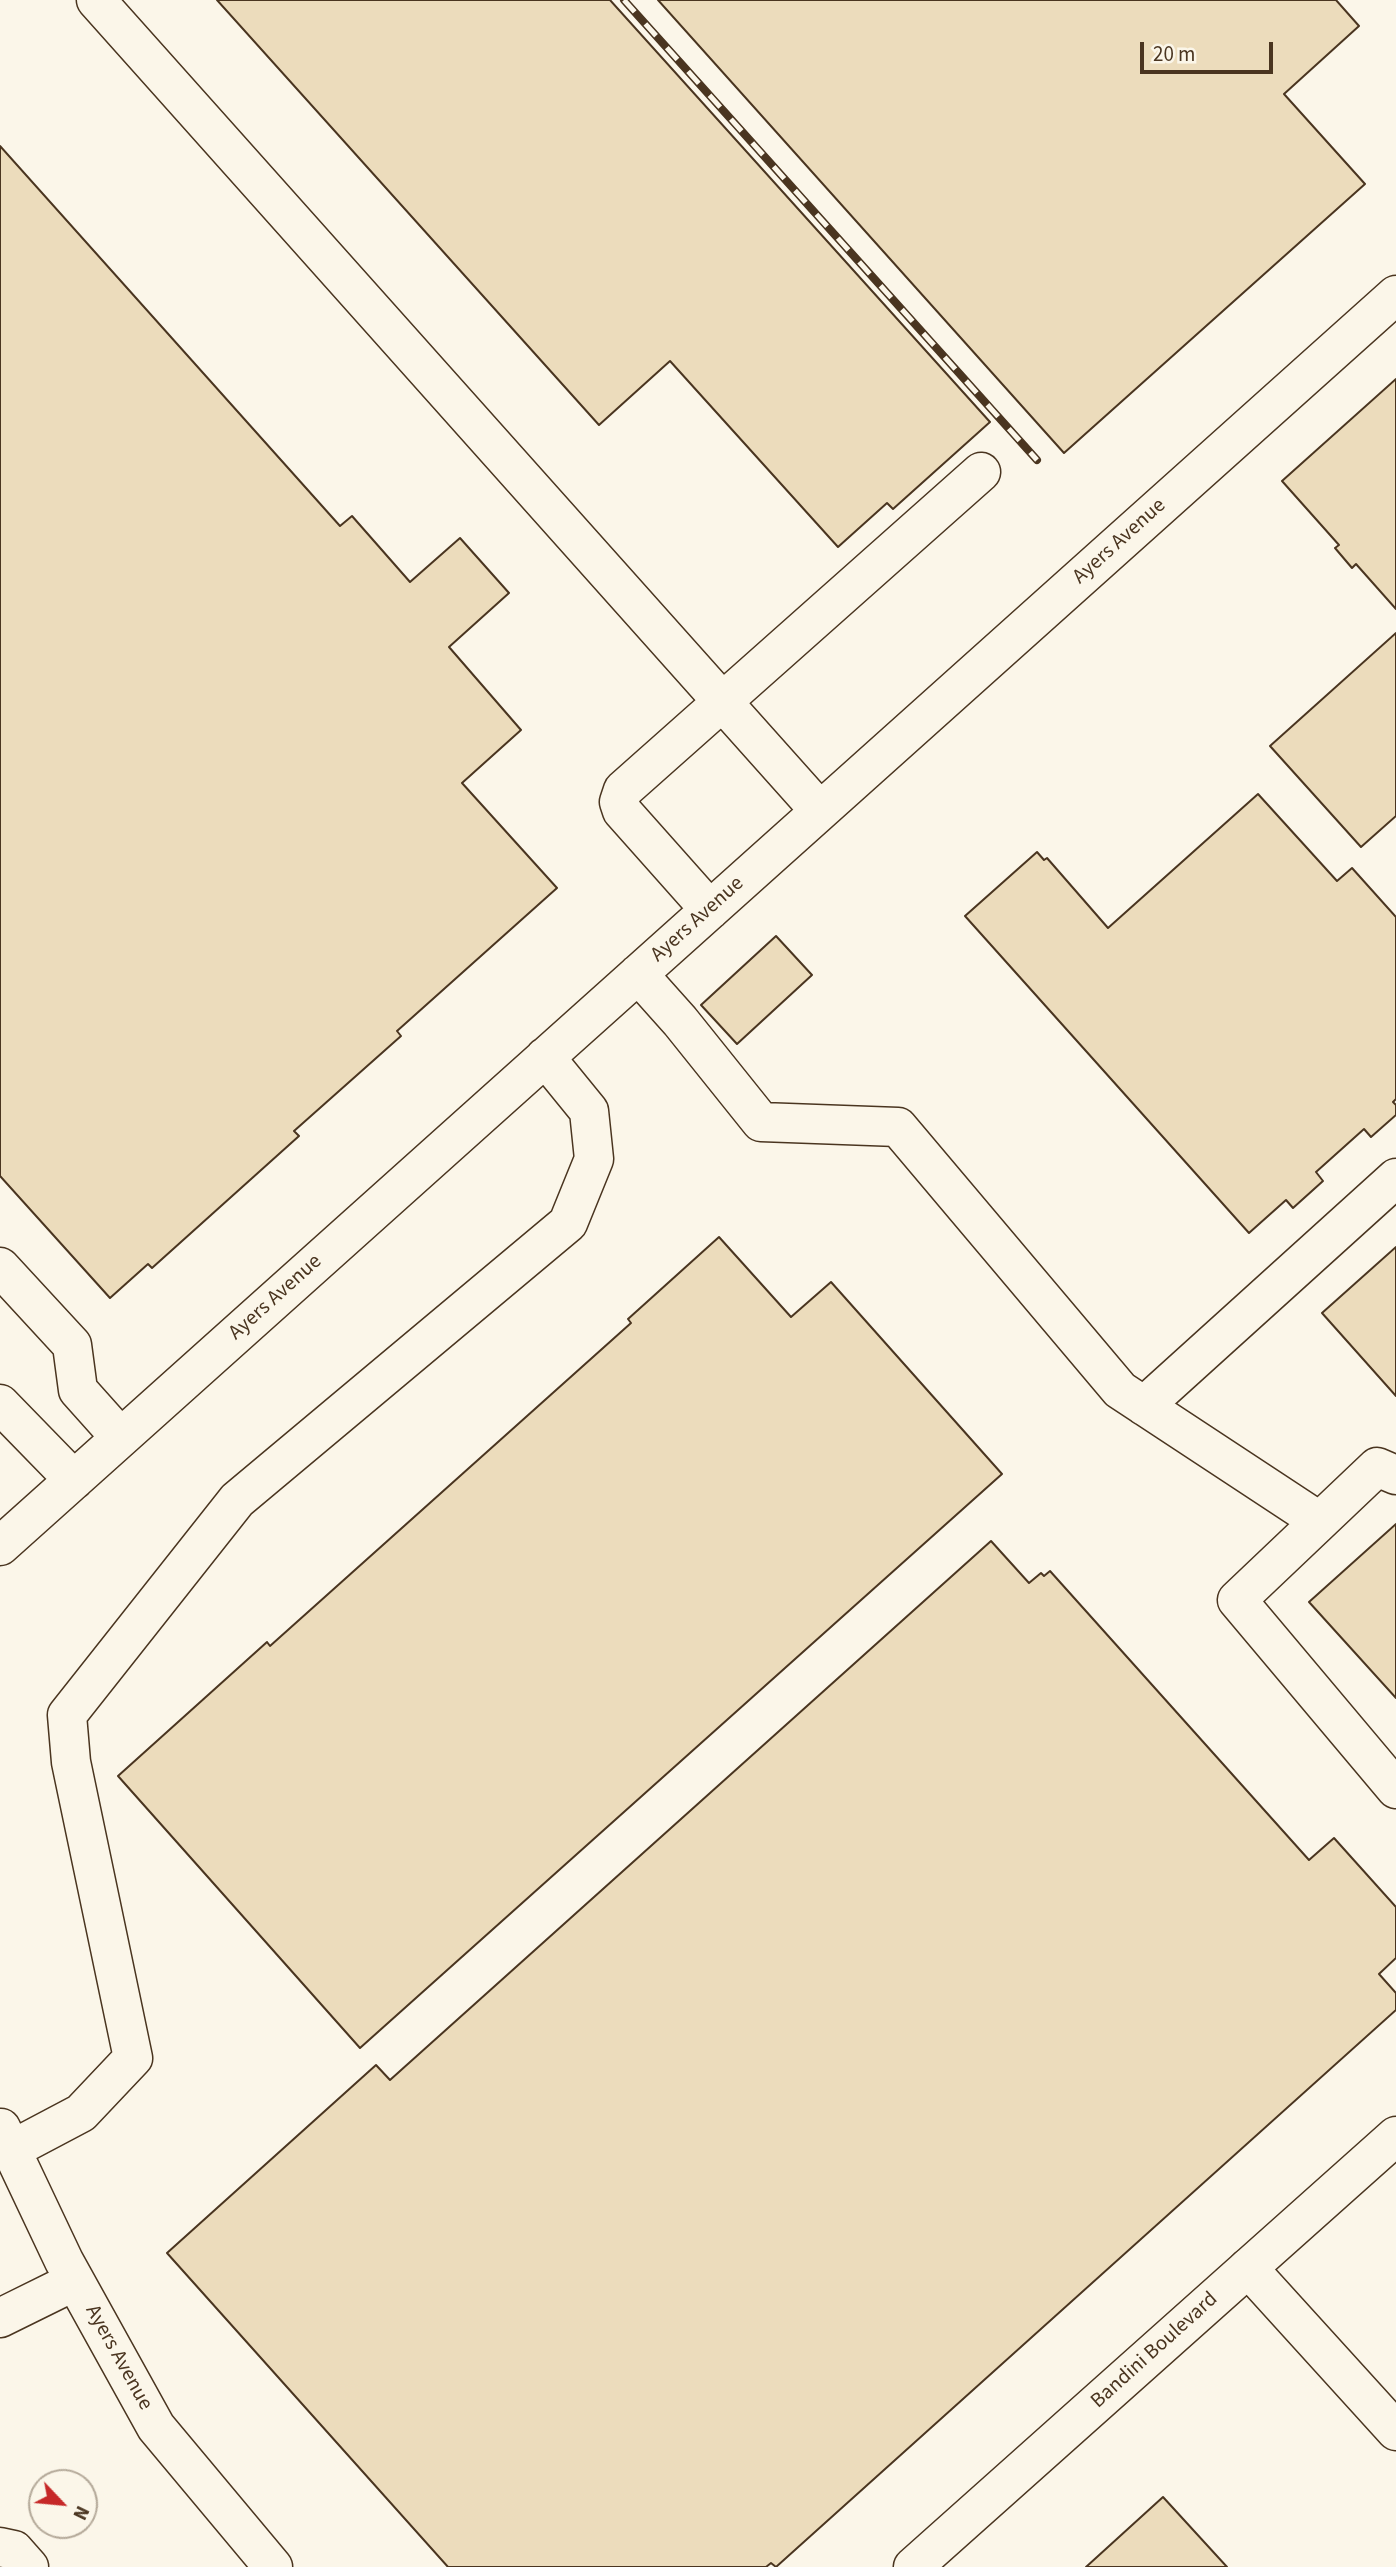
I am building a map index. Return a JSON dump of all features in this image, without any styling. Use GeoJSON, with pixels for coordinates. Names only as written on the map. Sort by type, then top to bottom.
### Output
{"type":"FeatureCollection","features":[{"type":"Feature","properties":{"kind":"street"},"geometry":{"type":"LineString","coordinates":[[96,0],[820,811]]}},
{"type":"Feature","properties":{"kind":"street","name":"Ayers Avenue"},"geometry":{"type":"LineString","coordinates":[[0,1546],[1396,295]]}},
{"type":"Feature","properties":{"kind":"street"},"geometry":{"type":"LineString","coordinates":[[710,910],[622,811],[619,802],[622,790],[981,472]]}},
{"type":"Feature","properties":{"kind":"street"},"geometry":{"type":"LineString","coordinates":[[638,974],[680,1021],[761,1122],[898,1127],[1120,1390],[1320,1521]]}},
{"type":"Feature","properties":{"kind":"street"},"geometry":{"type":"LineString","coordinates":[[6,2138],[81,2113],[133,2058],[71,1762],[67,1715],[237,1500],[568,1223],[594,1159],[589,1111],[545,1057]]}},
{"type":"Feature","properties":{"kind":"street"},"geometry":{"type":"LineString","coordinates":[[1144,1406],[1396,1178]]}},
{"type":"Feature","properties":{"kind":"street"},"geometry":{"type":"LineString","coordinates":[[0,1266],[72,1345],[78,1390],[121,1437]]}},
{"type":"Feature","properties":{"kind":"street"},"geometry":{"type":"LineString","coordinates":[[0,1404],[74,1480]]}},
{"type":"Feature","properties":{"kind":"street"},"geometry":{"type":"LineString","coordinates":[[1396,1475],[1377,1467],[1237,1600],[1396,1788]]}},
{"type":"Feature","properties":{"kind":"street","name":"Bandini Boulevard"},"geometry":{"type":"LineString","coordinates":[[913,2567],[1396,2136]]}},
{"type":"Feature","properties":{"kind":"street","name":"Ayers Avenue"},"geometry":{"type":"LineString","coordinates":[[6,2138],[75,2281],[156,2427],[272,2567]]}},
{"type":"Feature","properties":{"kind":"street"},"geometry":{"type":"LineString","coordinates":[[1248,2268],[1396,2431]]}},
{"type":"Feature","properties":{"kind":"street"},"geometry":{"type":"LineString","coordinates":[[0,2318],[75,2281]]}},
{"type":"Feature","properties":{"kind":"street"},"geometry":{"type":"LineString","coordinates":[[0,2547],[14,2550],[29,2567]]}},
{"type":"Feature","properties":{"kind":"building"},"geometry":{"type":"Polygon","coordinates":[[[217,0],[610,0],[990,422],[893,509],[887,503],[838,547],[670,361],[599,425],[217,0]]]}},
{"type":"Feature","properties":{"kind":"building"},"geometry":{"type":"Polygon","coordinates":[[[658,0],[1336,0],[1359,26],[1284,94],[1365,184],[1064,453],[658,0]]]}},
{"type":"Feature","properties":{"kind":"building"},"geometry":{"type":"Polygon","coordinates":[[[0,146],[340,526],[352,516],[410,582],[460,538],[509,593],[449,647],[521,730],[462,783],[557,888],[397,1031],[401,1036],[294,1131],[299,1136],[152,1268],[148,1264],[110,1298],[0,1176],[0,146]]]}},
{"type":"Feature","properties":{"kind":"building"},"geometry":{"type":"Polygon","coordinates":[[[1396,379],[1396,609],[1356,564],[1352,568],[1335,548],[1339,545],[1282,481],[1396,379]]]}},
{"type":"Feature","properties":{"kind":"building"},"geometry":{"type":"Polygon","coordinates":[[[1396,633],[1396,816],[1361,847],[1270,746],[1396,633]]]}},
{"type":"Feature","properties":{"kind":"building"},"geometry":{"type":"Polygon","coordinates":[[[1258,794],[1337,881],[1352,868],[1396,917],[1396,1099],[1393,1102],[1396,1105],[1396,1115],[1371,1137],[1364,1129],[1316,1172],[1323,1181],[1293,1208],[1286,1200],[1249,1233],[965,916],[1037,852],[1044,860],[1047,858],[1108,928],[1258,794]]]}},
{"type":"Feature","properties":{"kind":"building"},"geometry":{"type":"Polygon","coordinates":[[[776,936],[812,975],[737,1044],[701,1005],[776,936]]]}},
{"type":"Feature","properties":{"kind":"building"},"geometry":{"type":"Polygon","coordinates":[[[719,1237],[791,1317],[831,1282],[1002,1474],[360,2048],[118,1776],[267,1642],[270,1646],[631,1323],[628,1319],[719,1237]]]}},
{"type":"Feature","properties":{"kind":"building"},"geometry":{"type":"Polygon","coordinates":[[[1396,1247],[1396,1396],[1322,1313],[1396,1247]]]}},
{"type":"Feature","properties":{"kind":"building"},"geometry":{"type":"Polygon","coordinates":[[[1396,1524],[1396,1698],[1309,1602],[1396,1524]]]}},
{"type":"Feature","properties":{"kind":"building"},"geometry":{"type":"Polygon","coordinates":[[[991,1541],[1029,1583],[1041,1573],[1044,1576],[1050,1571],[1309,1860],[1334,1838],[1396,1907],[1396,1958],[1379,1974],[1396,1993],[1396,2010],[776,2567],[771,2563],[766,2567],[448,2567],[167,2253],[376,2065],[390,2080],[991,1541]]]}},
{"type":"Feature","properties":{"kind":"building"},"geometry":{"type":"Polygon","coordinates":[[[1163,2497],[1227,2567],[1086,2567],[1163,2497]]]}},
{"type":"Feature","properties":{"kind":"railway"},"geometry":{"type":"LineString","coordinates":[[624,0],[1037,460]]}}]}
